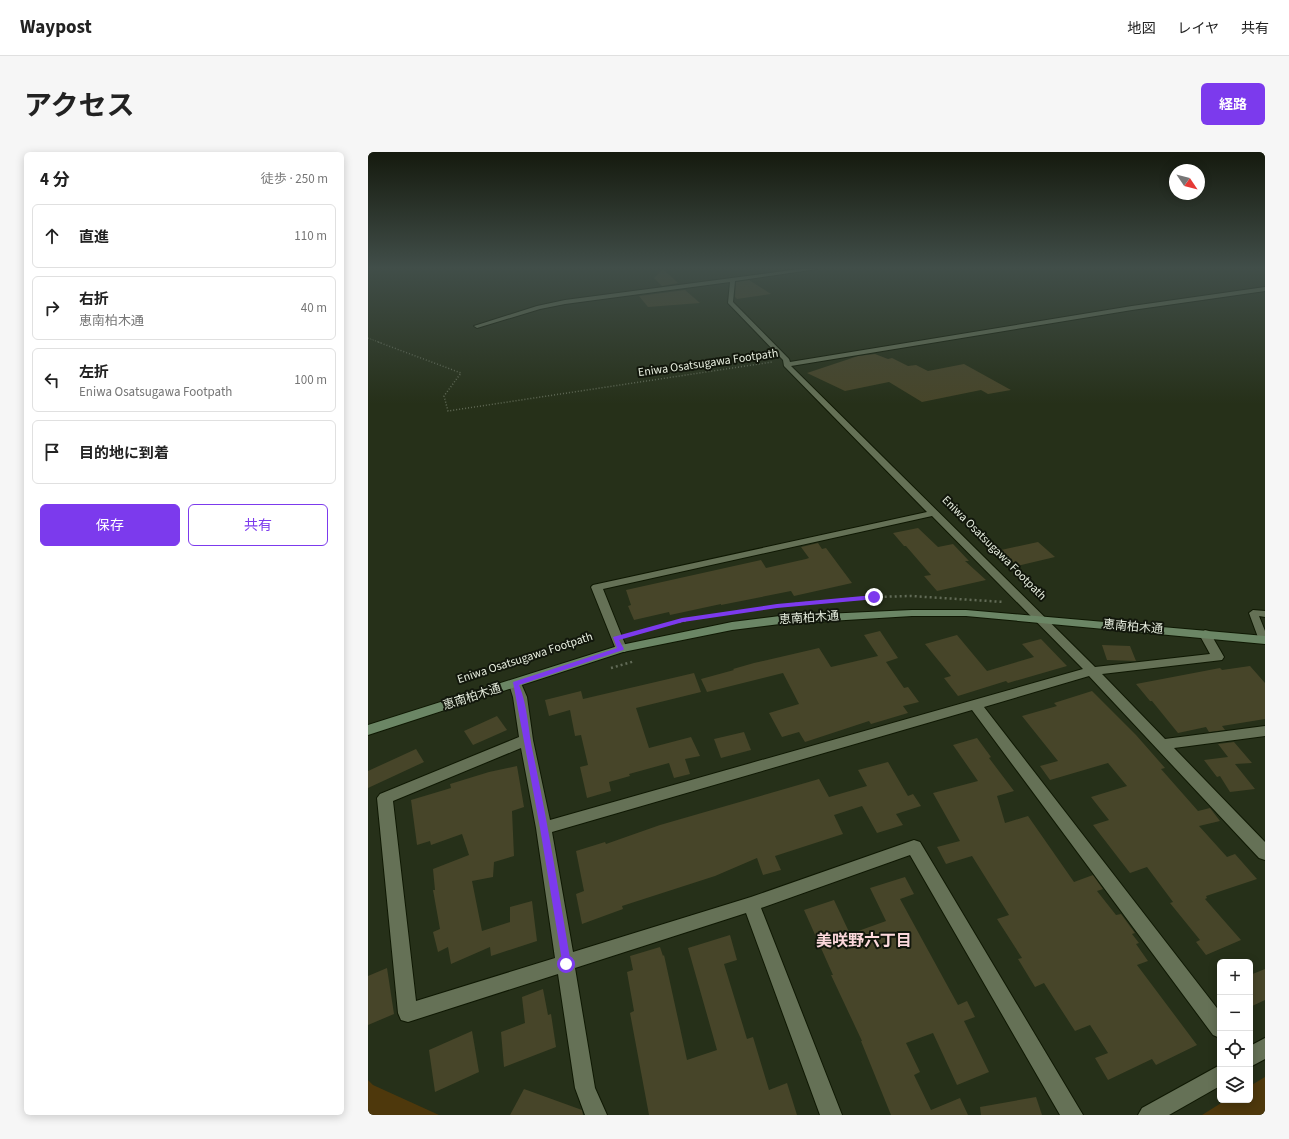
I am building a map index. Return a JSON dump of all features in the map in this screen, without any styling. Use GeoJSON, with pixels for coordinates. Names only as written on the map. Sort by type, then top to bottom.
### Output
{"type":"FeatureCollection","features":[{"type":"Feature","properties":{"kind":"street"},"geometry":{"type":"LineString","coordinates":[[477,326],[516,314]]}},
{"type":"Feature","properties":{"kind":"street"},"geometry":{"type":"LineString","coordinates":[[741,314],[786,363],[1092,671],[1262,847]]}},
{"type":"Feature","properties":{"kind":"street"},"geometry":{"type":"LineString","coordinates":[[786,363],[1095,314]]}},
{"type":"Feature","properties":{"kind":"street"},"geometry":{"type":"LineString","coordinates":[[621,649],[597,588],[934,513]]}},
{"type":"Feature","properties":{"kind":"street","name":"恵南柏木通"},"geometry":{"type":"LineString","coordinates":[[368,730],[621,649],[732,626],[780,620],[840,615],[912,613],[966,614],[1040,619],[1265,640]]}},
{"type":"Feature","properties":{"kind":"street"},"geometry":{"type":"LineString","coordinates":[[544,828],[1092,671],[1218,657],[1205,634]]}},
{"type":"Feature","properties":{"kind":"street"},"geometry":{"type":"LineString","coordinates":[[515,684],[520,696],[526,740],[544,828],[585,1088],[596,1115]]}},
{"type":"Feature","properties":{"kind":"street"},"geometry":{"type":"LineString","coordinates":[[976,705],[1217,1024]]}},
{"type":"Feature","properties":{"kind":"street"},"geometry":{"type":"LineString","coordinates":[[1162,745],[1265,731]]}},
{"type":"Feature","properties":{"kind":"street"},"geometry":{"type":"LineString","coordinates":[[526,740],[385,798],[408,1012],[566,964],[751,904],[914,847],[1072,1115]]}},
{"type":"Feature","properties":{"kind":"street"},"geometry":{"type":"LineString","coordinates":[[751,904],[831,1115]]}},
{"type":"Feature","properties":{"kind":"street"},"geometry":{"type":"LineString","coordinates":[[1253,1055],[1265,1048]]}},
{"type":"Feature","properties":{"kind":"street"},"geometry":{"type":"LineString","coordinates":[[1149,1115],[1217,1077]]}},
{"type":"Feature","properties":{"kind":"lane"},"geometry":{"type":"LineString","coordinates":[[1265,614],[1253,613],[1265,640]]}},
{"type":"Feature","properties":{"kind":"path","name":"Eniwa Osatsugawa Footpath"},"geometry":{"type":"LineString","coordinates":[[368,338],[461,373],[444,396],[448,410],[786,363]]}},
{"type":"Feature","properties":{"kind":"path","name":"Eniwa Osatsugawa Footpath"},"geometry":{"type":"LineString","coordinates":[[792,604],[874,597],[912,596],[1024,603]]}},
{"type":"Feature","properties":{"kind":"path"},"geometry":{"type":"LineString","coordinates":[[667,624],[698,618]]}},
{"type":"Feature","properties":{"kind":"path"},"geometry":{"type":"LineString","coordinates":[[609,668],[638,660]]}},
{"type":"Feature","properties":{"kind":"shaded area"},"geometry":{"type":"Polygon","coordinates":[[[1265,1077],[1265,1115],[1202,1115],[1221,1103],[1253,1103],[1253,1084],[1265,1077]]]}},
{"type":"Feature","properties":{"kind":"shaded area"},"geometry":{"type":"Polygon","coordinates":[[[368,1080],[373,1085],[439,1115],[368,1115],[368,1080]]]}},
{"type":"Feature","properties":{"kind":"building"},"geometry":{"type":"Polygon","coordinates":[[[875,354],[888,359],[892,358],[908,366],[916,365],[928,371],[964,364],[1011,390],[988,394],[981,390],[922,402],[889,382],[845,391],[807,373],[858,356],[875,354]]]}},
{"type":"Feature","properties":{"kind":"building"},"geometry":{"type":"Polygon","coordinates":[[[918,528],[938,547],[953,544],[969,561],[965,561],[986,580],[937,591],[924,576],[931,575],[893,533],[918,528]]]}},
{"type":"Feature","properties":{"kind":"building"},"geometry":{"type":"Polygon","coordinates":[[[1038,542],[1055,557],[1017,566],[1001,550],[1038,542]]]}},
{"type":"Feature","properties":{"kind":"building"},"geometry":{"type":"Polygon","coordinates":[[[818,543],[822,549],[826,548],[852,583],[794,596],[791,591],[670,615],[669,612],[634,620],[628,606],[631,605],[626,590],[761,560],[766,568],[806,559],[809,558],[801,547],[818,543]]]}},
{"type":"Feature","properties":{"kind":"building"},"geometry":{"type":"Polygon","coordinates":[[[880,631],[898,658],[886,662],[904,688],[908,687],[919,702],[903,706],[908,713],[871,724],[869,721],[805,742],[799,732],[782,737],[769,713],[799,704],[783,673],[707,692],[701,679],[754,663],[819,648],[831,667],[878,656],[864,635],[880,631]]]}},
{"type":"Feature","properties":{"kind":"building"},"geometry":{"type":"Polygon","coordinates":[[[957,635],[987,671],[1034,657],[1022,644],[1041,639],[1067,666],[1008,683],[1006,681],[958,696],[944,678],[951,676],[925,644],[957,635]]]}},
{"type":"Feature","properties":{"kind":"building"},"geometry":{"type":"Polygon","coordinates":[[[1102,645],[1130,646],[1136,661],[1107,660],[1102,645]]]}},
{"type":"Feature","properties":{"kind":"building"},"geometry":{"type":"Polygon","coordinates":[[[1250,666],[1265,683],[1265,719],[1222,726],[1225,730],[1209,732],[1206,727],[1178,733],[1136,684],[1220,668],[1222,670],[1250,666]]]}},
{"type":"Feature","properties":{"kind":"building"},"geometry":{"type":"Polygon","coordinates":[[[694,673],[701,692],[636,708],[649,748],[691,737],[700,756],[685,759],[690,774],[674,778],[669,763],[629,774],[630,776],[609,782],[611,791],[587,798],[580,767],[588,765],[581,735],[575,736],[570,710],[549,716],[545,700],[581,691],[583,699],[694,673]]]}},
{"type":"Feature","properties":{"kind":"building"},"geometry":{"type":"Polygon","coordinates":[[[1092,691],[1136,735],[1165,768],[1161,769],[1198,811],[1210,808],[1220,821],[1199,826],[1227,857],[1235,854],[1257,879],[1206,896],[1207,898],[1205,899],[1241,940],[1206,955],[1196,942],[1200,940],[1170,903],[1173,902],[1147,867],[1130,873],[1093,825],[1109,820],[1091,797],[1127,786],[1108,763],[1050,780],[1040,766],[1058,761],[1022,716],[1057,706],[1054,703],[1092,691]]]}},
{"type":"Feature","properties":{"kind":"building"},"geometry":{"type":"Polygon","coordinates":[[[497,716],[507,730],[473,745],[464,731],[497,716]]]}},
{"type":"Feature","properties":{"kind":"building"},"geometry":{"type":"Polygon","coordinates":[[[744,732],[751,750],[721,758],[714,739],[744,732]]]}},
{"type":"Feature","properties":{"kind":"building"},"geometry":{"type":"Polygon","coordinates":[[[977,738],[991,757],[989,758],[1014,791],[997,796],[1005,823],[1028,816],[1074,882],[1093,875],[1103,889],[1097,891],[1116,915],[1121,914],[1135,933],[1132,934],[1139,943],[1136,944],[1148,961],[1137,965],[1197,1045],[1156,1065],[1152,1059],[1108,1080],[1095,1058],[1108,1053],[1090,1025],[1075,1031],[1044,983],[1035,987],[1018,959],[1022,958],[997,919],[1009,915],[972,856],[946,864],[937,847],[960,841],[933,793],[978,781],[953,745],[977,738]]]}},
{"type":"Feature","properties":{"kind":"building"},"geometry":{"type":"Polygon","coordinates":[[[1234,742],[1252,763],[1235,764],[1255,789],[1230,792],[1220,776],[1217,777],[1204,760],[1228,757],[1218,744],[1234,742]]]}},
{"type":"Feature","properties":{"kind":"building"},"geometry":{"type":"Polygon","coordinates":[[[416,749],[424,762],[368,788],[368,771],[416,749]]]}},
{"type":"Feature","properties":{"kind":"building"},"geometry":{"type":"Polygon","coordinates":[[[888,762],[908,796],[913,794],[921,806],[896,814],[903,825],[877,833],[862,806],[834,815],[843,834],[775,856],[781,870],[763,875],[757,858],[715,876],[622,906],[623,909],[582,924],[576,894],[584,891],[576,851],[605,842],[606,844],[660,825],[819,779],[829,797],[867,786],[858,770],[888,762]]]}},
{"type":"Feature","properties":{"kind":"building"},"geometry":{"type":"Polygon","coordinates":[[[517,766],[524,807],[512,811],[514,856],[494,862],[493,877],[472,881],[482,931],[510,922],[510,907],[532,901],[537,941],[491,956],[490,947],[451,964],[448,947],[438,952],[433,932],[440,929],[433,890],[435,890],[433,869],[469,855],[462,834],[431,845],[430,841],[417,845],[411,800],[451,788],[450,784],[489,772],[517,766]]]}},
{"type":"Feature","properties":{"kind":"building"},"geometry":{"type":"Polygon","coordinates":[[[905,877],[914,894],[900,899],[958,1005],[967,1001],[975,1017],[964,1021],[989,1072],[957,1085],[933,1033],[906,1043],[920,1072],[914,1075],[931,1110],[960,1098],[968,1115],[891,1115],[862,1041],[831,975],[833,975],[804,910],[834,900],[850,934],[886,921],[870,888],[905,877]]]}},
{"type":"Feature","properties":{"kind":"building"},"geometry":{"type":"Polygon","coordinates":[[[730,935],[737,960],[724,964],[747,1039],[753,1037],[769,1090],[787,1083],[797,1115],[649,1115],[630,1013],[634,1011],[627,972],[633,970],[630,956],[660,947],[663,956],[664,955],[687,1060],[717,1050],[688,948],[730,935]]]}},
{"type":"Feature","properties":{"kind":"building"},"geometry":{"type":"Polygon","coordinates":[[[387,968],[394,1014],[368,1025],[368,976],[387,968]]]}},
{"type":"Feature","properties":{"kind":"building"},"geometry":{"type":"Polygon","coordinates":[[[1265,969],[1265,1000],[1253,1006],[1253,995],[1253,974],[1265,969]]]}},
{"type":"Feature","properties":{"kind":"building"},"geometry":{"type":"Polygon","coordinates":[[[543,989],[548,1015],[551,1014],[556,1047],[504,1067],[501,1032],[525,1023],[522,997],[543,989]]]}},
{"type":"Feature","properties":{"kind":"building"},"geometry":{"type":"Polygon","coordinates":[[[472,1031],[479,1072],[435,1092],[429,1050],[472,1031]]]}},
{"type":"Feature","properties":{"kind":"building"},"geometry":{"type":"Polygon","coordinates":[[[524,1089],[582,1110],[583,1115],[510,1115],[524,1089]]]}},
{"type":"Feature","properties":{"kind":"building"},"geometry":{"type":"Polygon","coordinates":[[[1036,1097],[1042,1115],[981,1115],[980,1107],[1036,1097]]]}},
{"type":"Feature","properties":{"kind":"district","name":"美咲野六丁目"},"geometry":{"type":"Point","coordinates":[864,941]}},
{"type":"Feature","properties":{"kind":"route"},"geometry":{"type":"LineString","coordinates":[[566,964],[544,828],[526,740],[520,696],[515,684],[621,649],[615,639],[682,620],[777,606],[874,597]]}}]}
